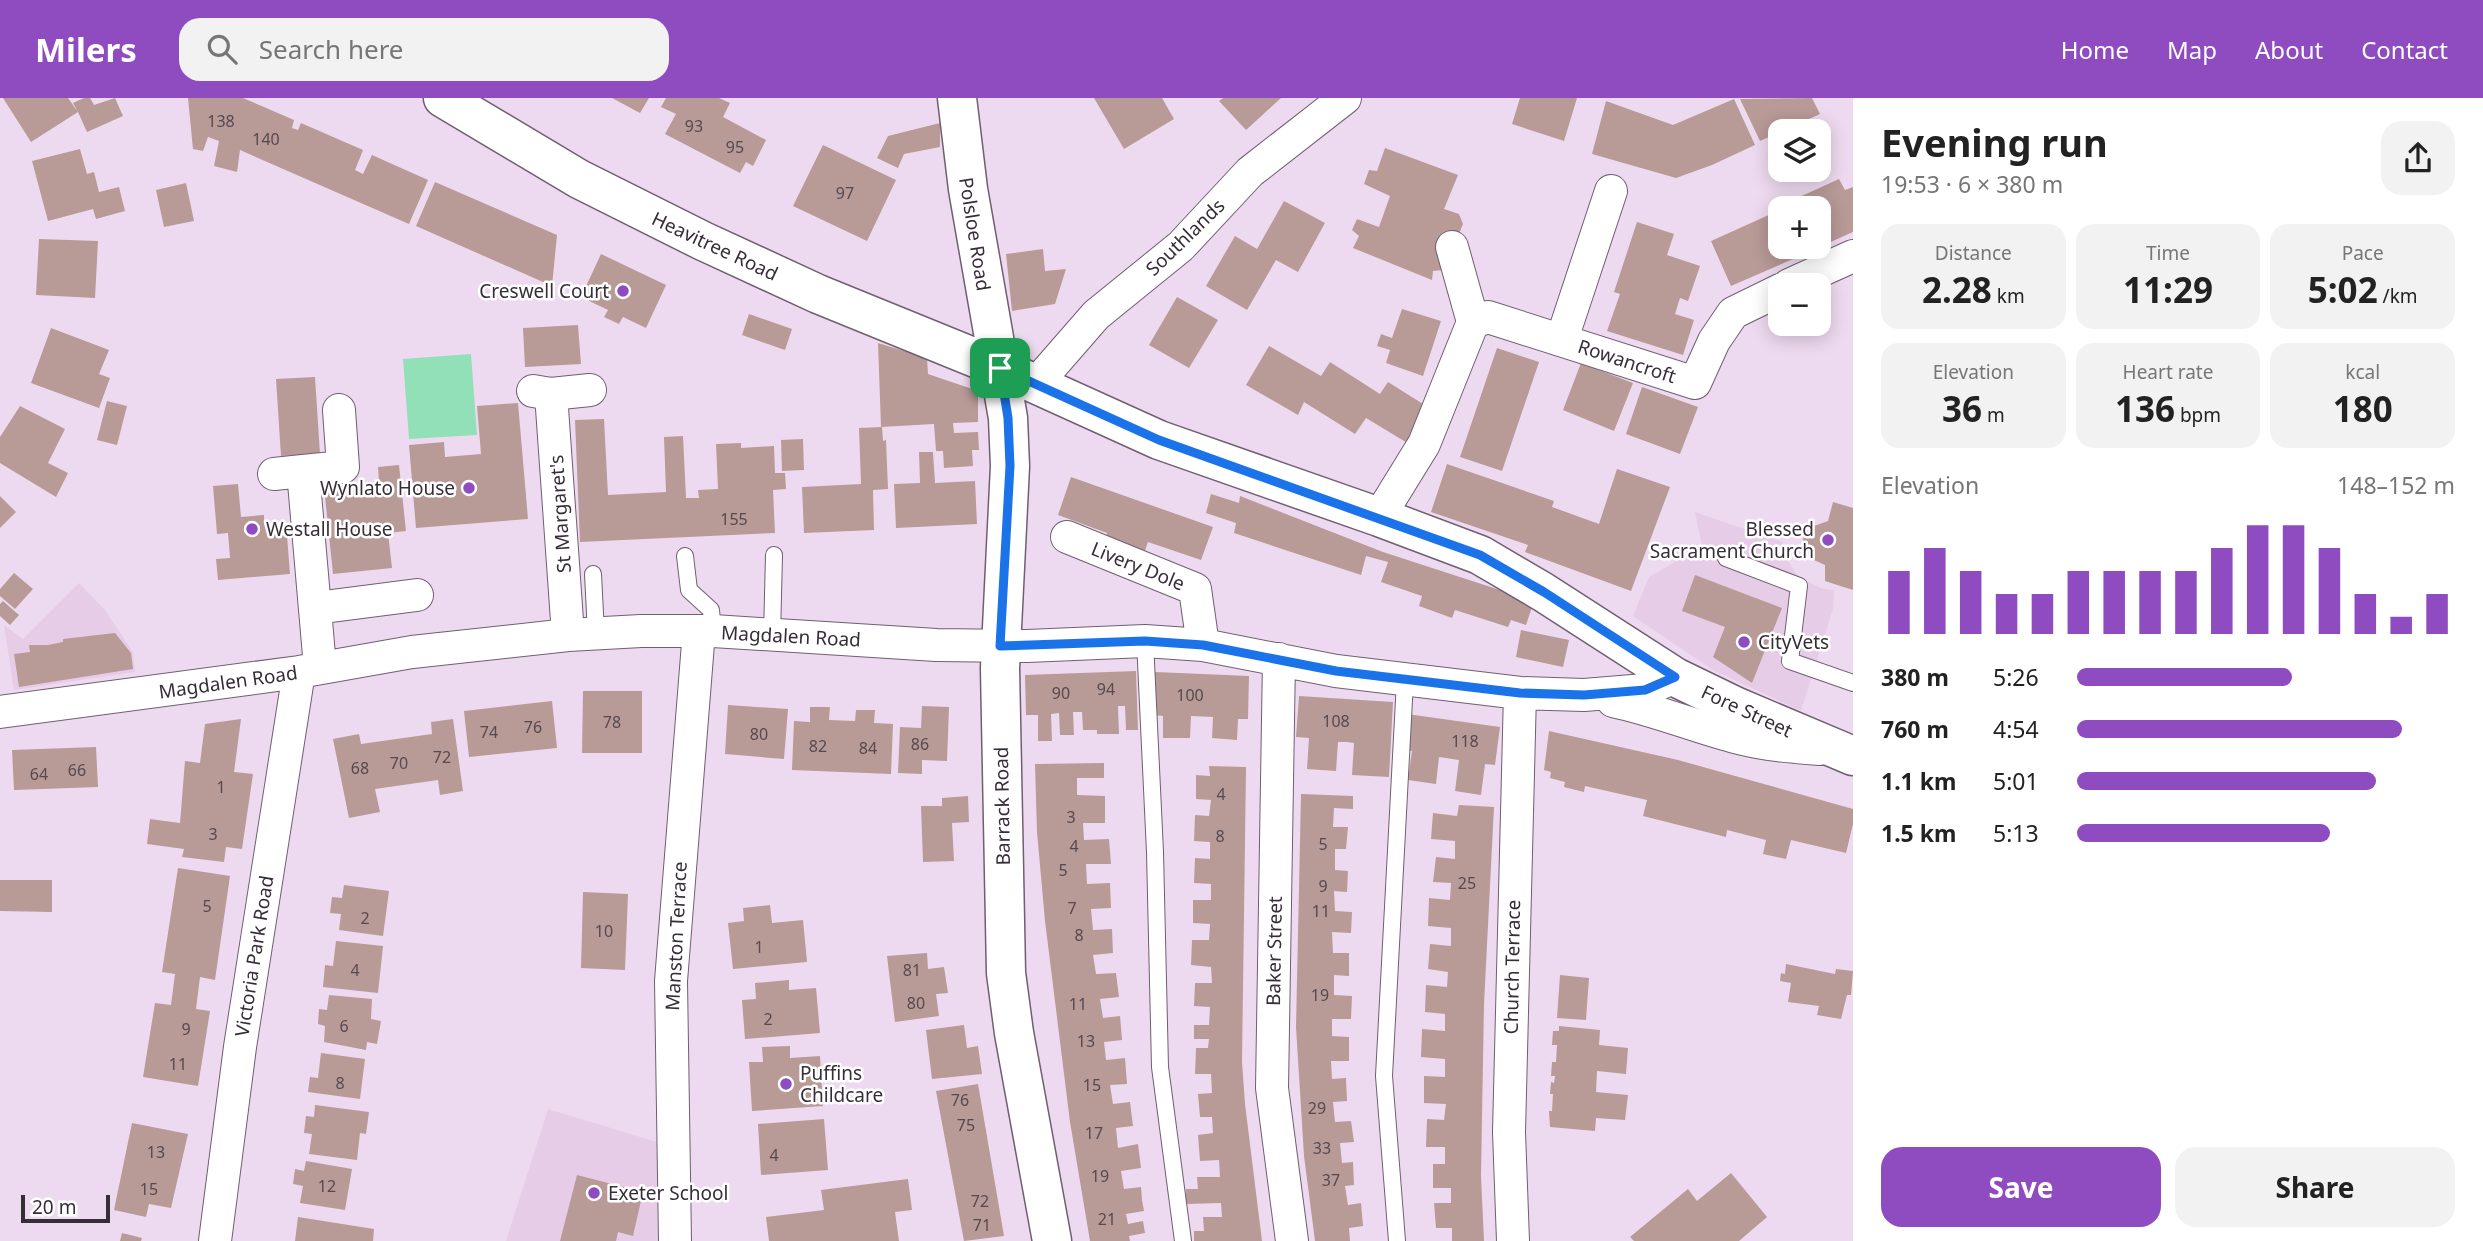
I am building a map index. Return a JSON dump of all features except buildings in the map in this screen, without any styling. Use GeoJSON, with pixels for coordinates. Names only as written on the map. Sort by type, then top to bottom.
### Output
{"type":"FeatureCollection","features":[{"type":"Feature","properties":{"kind":"main road","name":"Heavitree Road"},"geometry":{"type":"LineString","coordinates":[[443,98],[579,179],[703,241],[818,294],[1000,368],[1035,385]]}},
{"type":"Feature","properties":{"kind":"main road","name":"Polsloe Road"},"geometry":{"type":"LineString","coordinates":[[957,98],[986,305],[1000,368]]}},
{"type":"Feature","properties":{"kind":"main road","name":"Barrack Road"},"geometry":{"type":"LineString","coordinates":[[1000,368],[1008,418],[1010,466],[1000,646],[1006,973],[1052,1241]]}},
{"type":"Feature","properties":{"kind":"main road","name":"Fore Street"},"geometry":{"type":"LineString","coordinates":[[1035,385],[1159,440],[1480,555],[1544,592],[1675,677],[1844,753]]}},
{"type":"Feature","properties":{"kind":"street","name":"Southlands"},"geometry":{"type":"LineString","coordinates":[[1035,385],[1096,315],[1181,246],[1250,172],[1345,98]]}},
{"type":"Feature","properties":{"kind":"street"},"geometry":{"type":"LineString","coordinates":[[1562,339],[1611,191]]}},
{"type":"Feature","properties":{"kind":"street"},"geometry":{"type":"LineString","coordinates":[[1378,517],[1424,444],[1474,322],[1452,247]]}},
{"type":"Feature","properties":{"kind":"street"},"geometry":{"type":"LineString","coordinates":[[1815,273],[1853,256]]}},
{"type":"Feature","properties":{"kind":"street","name":"Rowancroft"},"geometry":{"type":"LineString","coordinates":[[1474,322],[1489,317],[1695,383],[1714,341],[1733,313],[1768,296]]}},
{"type":"Feature","properties":{"kind":"street","name":"St Margaret's"},"geometry":{"type":"LineString","coordinates":[[582,634],[542,393],[590,390]]}},
{"type":"Feature","properties":{"kind":"street"},"geometry":{"type":"LineString","coordinates":[[310,669],[316,608],[288,472],[343,467],[339,410]]}},
{"type":"Feature","properties":{"kind":"street","name":"Livery Dole"},"geometry":{"type":"LineString","coordinates":[[1067,537],[1195,589],[1203,645]]}},
{"type":"Feature","properties":{"kind":"street"},"geometry":{"type":"LineString","coordinates":[[316,608],[417,595]]}},
{"type":"Feature","properties":{"kind":"street","name":"Magdalen Road"},"geometry":{"type":"LineString","coordinates":[[0,712],[310,669],[412,652],[582,634],[706,631],[936,645],[1000,646],[1145,641],[1203,645],[1405,681],[1520,693],[1584,695],[1645,690],[1675,677]]}},
{"type":"Feature","properties":{"kind":"street","name":"Manston Terrace"},"geometry":{"type":"LineString","coordinates":[[675,1241],[671,981],[706,631]]}},
{"type":"Feature","properties":{"kind":"street","name":"Baker Street"},"geometry":{"type":"LineString","coordinates":[[1279,659],[1272,1088],[1292,1241]]}},
{"type":"Feature","properties":{"kind":"street","name":"Victoria Park Road"},"geometry":{"type":"LineString","coordinates":[[215,1241],[240,1047],[310,669]]}},
{"type":"Feature","properties":{"kind":"street","name":"Church Terrace"},"geometry":{"type":"LineString","coordinates":[[1513,1241],[1509,1132],[1520,693]]}},
{"type":"Feature","properties":{"kind":"street","name":"Magdalen Road"},"geometry":{"type":"LineString","coordinates":[[1584,695],[1636,706],[1757,742],[1844,753]]}},
{"type":"Feature","properties":{"kind":"lane"},"geometry":{"type":"LineString","coordinates":[[772,635],[774,555]]}},
{"type":"Feature","properties":{"kind":"lane"},"geometry":{"type":"LineString","coordinates":[[685,556],[689,590],[711,610],[706,631]]}},
{"type":"Feature","properties":{"kind":"lane"},"geometry":{"type":"LineString","coordinates":[[1726,558],[1799,586],[1790,661],[1853,683]]}},
{"type":"Feature","properties":{"kind":"lane"},"geometry":{"type":"LineString","coordinates":[[582,634],[593,574]]}},
{"type":"Feature","properties":{"kind":"lane"},"geometry":{"type":"LineString","coordinates":[[1145,641],[1155,852],[1160,1067],[1183,1241]]}},
{"type":"Feature","properties":{"kind":"lane"},"geometry":{"type":"LineString","coordinates":[[1397,1241],[1384,1076],[1405,681]]}},
{"type":"Feature","properties":{"kind":"shaded area"},"geometry":{"type":"Polygon","coordinates":[[[1695,512],[1783,542],[1783,554],[1799,577],[1823,589],[1834,590],[1833,609],[1801,711],[1713,670],[1633,616],[1649,577],[1702,546],[1695,512]]]}},
{"type":"Feature","properties":{"kind":"shaded area"},"geometry":{"type":"Polygon","coordinates":[[[79,583],[105,610],[133,652],[135,672],[14,690],[4,625],[23,639],[79,583]]]}},
{"type":"Feature","properties":{"kind":"shaded area","name":"Exeter School"},"geometry":{"type":"Polygon","coordinates":[[[548,1109],[670,1146],[665,1241],[506,1241],[548,1109]]]}},
{"type":"Feature","properties":{"kind":"green space"},"geometry":{"type":"Polygon","coordinates":[[[471,354],[477,435],[409,439],[403,359],[471,354]]]}},
{"type":"Feature","properties":{"kind":"place","name":"Creswell Court"},"geometry":{"type":"Point","coordinates":[623,291]}},
{"type":"Feature","properties":{"kind":"place","name":"Wynlato House"},"geometry":{"type":"Point","coordinates":[469,488]}},
{"type":"Feature","properties":{"kind":"place","name":"Westall House"},"geometry":{"type":"Point","coordinates":[252,529]}},
{"type":"Feature","properties":{"kind":"place","name":"Blessed Sacrament Church"},"geometry":{"type":"Point","coordinates":[1828,540]}},
{"type":"Feature","properties":{"kind":"place","name":"CityVets"},"geometry":{"type":"Point","coordinates":[1744,642]}},
{"type":"Feature","properties":{"kind":"place","name":"Puffins Childcare"},"geometry":{"type":"Point","coordinates":[786,1084]}},
{"type":"Feature","properties":{"kind":"place","name":"Exeter School"},"geometry":{"type":"Point","coordinates":[594,1193]}},
{"type":"Feature","properties":{"kind":"route"},"geometry":{"type":"LineString","coordinates":[[1000,368],[1159,440],[1480,555],[1544,592],[1675,677],[1645,690],[1584,695],[1520,693],[1336,671],[1203,645],[1145,641],[1000,646],[1010,466],[1008,418],[1000,368]]}}]}
